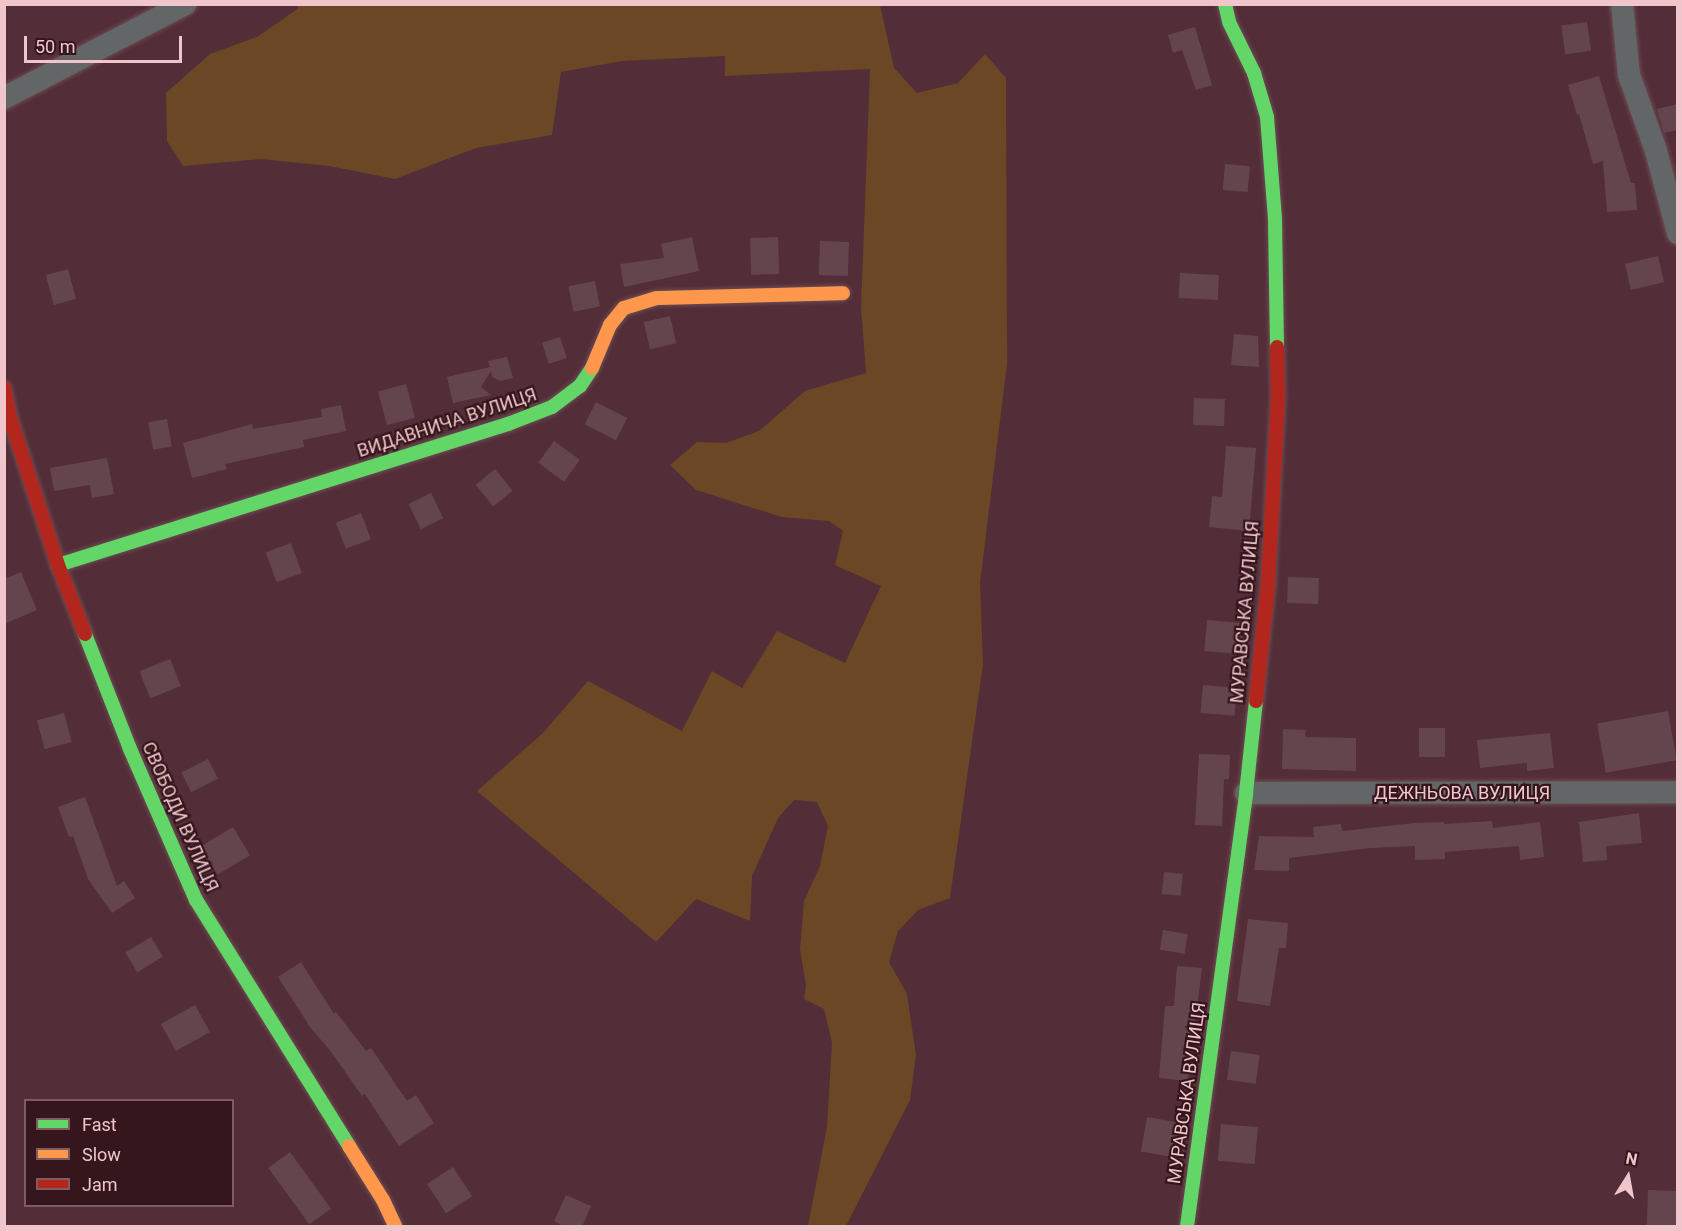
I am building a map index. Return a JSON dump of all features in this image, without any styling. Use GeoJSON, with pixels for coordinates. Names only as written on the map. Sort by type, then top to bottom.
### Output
{"type":"FeatureCollection","features":[{"type":"Feature","properties":{"kind":"street"},"geometry":{"type":"LineString","coordinates":[[4,99],[185,4]]}},
{"type":"Feature","properties":{"kind":"street","name":"МУРАВСЬКА ВУЛИЦЯ"},"geometry":{"type":"LineString","coordinates":[[1187,1227],[1246,793],[1268,584],[1278,397],[1275,219],[1267,117],[1254,73],[1229,22],[1225,4]]}},
{"type":"Feature","properties":{"kind":"street"},"geometry":{"type":"LineString","coordinates":[[1622,4],[1629,75],[1656,151],[1677,232]]}},
{"type":"Feature","properties":{"kind":"street","name":"ВИДАВНИЧА ВУЛИЦЯ"},"geometry":{"type":"LineString","coordinates":[[58,565],[508,424],[552,407],[580,386],[595,364],[610,325],[624,308],[657,298],[843,293]]}},
{"type":"Feature","properties":{"kind":"street","name":"СВОБОДИ ВУЛИЦЯ"},"geometry":{"type":"LineString","coordinates":[[4,388],[8,421],[58,565],[130,749],[196,900],[383,1200],[396,1227]]}},
{"type":"Feature","properties":{"kind":"street","name":"ДЕЖНЬОВА ВУЛИЦЯ"},"geometry":{"type":"LineString","coordinates":[[1246,793],[1677,792]]}},
{"type":"Feature","properties":{"kind":"shaded area"},"geometry":{"type":"Polygon","coordinates":[[[300,4],[880,5],[894,68],[917,93],[958,83],[985,54],[1006,78],[1007,364],[980,583],[983,664],[950,898],[918,910],[898,931],[889,962],[907,994],[916,1055],[910,1100],[846,1226],[808,1226],[827,1127],[832,1043],[824,1009],[804,999],[806,986],[800,949],[804,901],[820,866],[828,826],[817,802],[794,800],[778,818],[752,876],[750,921],[696,899],[656,942],[477,791],[543,733],[588,681],[682,731],[712,671],[742,688],[777,631],[845,663],[881,586],[835,565],[843,531],[829,521],[782,517],[696,490],[670,465],[697,442],[726,443],[759,431],[805,391],[866,373],[861,308],[870,69],[725,76],[725,56],[622,61],[561,72],[552,135],[476,148],[395,179],[329,166],[261,159],[183,166],[167,141],[166,93],[210,54],[257,37],[296,10],[300,4]]]}},
{"type":"Feature","properties":{"kind":"building"},"geometry":{"type":"Polygon","coordinates":[[[1587,22],[1591,51],[1565,54],[1561,26],[1587,22]]]}},
{"type":"Feature","properties":{"kind":"building"},"geometry":{"type":"Polygon","coordinates":[[[1195,27],[1212,85],[1196,90],[1182,50],[1173,53],[1168,35],[1195,27]]]}},
{"type":"Feature","properties":{"kind":"building"},"geometry":{"type":"Polygon","coordinates":[[[1599,76],[1631,183],[1635,183],[1637,210],[1607,212],[1603,161],[1593,164],[1568,85],[1599,76]]]}},
{"type":"Feature","properties":{"kind":"building"},"geometry":{"type":"Polygon","coordinates":[[[1677,104],[1677,130],[1664,133],[1657,109],[1677,104]]]}},
{"type":"Feature","properties":{"kind":"building"},"geometry":{"type":"Polygon","coordinates":[[[1225,164],[1250,166],[1248,192],[1223,190],[1225,164]]]}},
{"type":"Feature","properties":{"kind":"building"},"geometry":{"type":"Polygon","coordinates":[[[692,237],[699,271],[624,287],[620,264],[664,258],[661,244],[692,237]]]}},
{"type":"Feature","properties":{"kind":"building"},"geometry":{"type":"Polygon","coordinates":[[[778,237],[779,274],[751,275],[750,238],[778,237]]]}},
{"type":"Feature","properties":{"kind":"building"},"geometry":{"type":"Polygon","coordinates":[[[820,241],[849,242],[848,276],[819,275],[820,241]]]}},
{"type":"Feature","properties":{"kind":"building"},"geometry":{"type":"Polygon","coordinates":[[[1658,256],[1664,282],[1631,290],[1625,264],[1658,256]]]}},
{"type":"Feature","properties":{"kind":"building"},"geometry":{"type":"Polygon","coordinates":[[[68,269],[76,299],[54,305],[46,275],[68,269]]]}},
{"type":"Feature","properties":{"kind":"building"},"geometry":{"type":"Polygon","coordinates":[[[1180,273],[1219,275],[1218,300],[1179,298],[1180,273]]]}},
{"type":"Feature","properties":{"kind":"building"},"geometry":{"type":"Polygon","coordinates":[[[595,281],[600,307],[573,312],[568,286],[595,281]]]}},
{"type":"Feature","properties":{"kind":"building"},"geometry":{"type":"Polygon","coordinates":[[[670,316],[676,343],[650,349],[644,322],[670,316]]]}},
{"type":"Feature","properties":{"kind":"building"},"geometry":{"type":"Polygon","coordinates":[[[1234,334],[1258,336],[1259,367],[1231,365],[1234,334]]]}},
{"type":"Feature","properties":{"kind":"building"},"geometry":{"type":"Polygon","coordinates":[[[560,337],[567,358],[549,364],[542,343],[560,337]]]}},
{"type":"Feature","properties":{"kind":"building"},"geometry":{"type":"Polygon","coordinates":[[[507,357],[513,378],[501,381],[492,377],[491,371],[481,387],[491,395],[453,403],[447,377],[490,367],[488,361],[507,357]]]}},
{"type":"Feature","properties":{"kind":"building"},"geometry":{"type":"Polygon","coordinates":[[[406,384],[415,418],[387,425],[378,392],[406,384]]]}},
{"type":"Feature","properties":{"kind":"building"},"geometry":{"type":"Polygon","coordinates":[[[1194,398],[1225,399],[1224,426],[1193,425],[1194,398]]]}},
{"type":"Feature","properties":{"kind":"building"},"geometry":{"type":"Polygon","coordinates":[[[596,402],[627,418],[616,440],[585,424],[596,402]]]}},
{"type":"Feature","properties":{"kind":"building"},"geometry":{"type":"Polygon","coordinates":[[[341,405],[346,431],[303,440],[304,447],[225,464],[227,469],[192,478],[183,443],[252,424],[253,429],[322,417],[321,409],[341,405]]]}},
{"type":"Feature","properties":{"kind":"building"},"geometry":{"type":"Polygon","coordinates":[[[167,419],[172,447],[153,450],[148,422],[167,419]]]}},
{"type":"Feature","properties":{"kind":"building"},"geometry":{"type":"Polygon","coordinates":[[[554,441],[580,460],[564,482],[538,463],[554,441]]]}},
{"type":"Feature","properties":{"kind":"building"},"geometry":{"type":"Polygon","coordinates":[[[1226,446],[1256,448],[1249,531],[1209,527],[1212,496],[1222,497],[1226,446]]]}},
{"type":"Feature","properties":{"kind":"building"},"geometry":{"type":"Polygon","coordinates":[[[107,458],[114,494],[92,498],[90,485],[54,491],[50,468],[107,458]]]}},
{"type":"Feature","properties":{"kind":"building"},"geometry":{"type":"Polygon","coordinates":[[[495,469],[513,491],[493,506],[476,485],[495,469]]]}},
{"type":"Feature","properties":{"kind":"building"},"geometry":{"type":"Polygon","coordinates":[[[431,493],[443,518],[421,529],[409,504],[431,493]]]}},
{"type":"Feature","properties":{"kind":"building"},"geometry":{"type":"Polygon","coordinates":[[[361,513],[371,539],[346,549],[336,523],[361,513]]]}},
{"type":"Feature","properties":{"kind":"building"},"geometry":{"type":"Polygon","coordinates":[[[291,543],[302,573],[277,582],[266,552],[291,543]]]}},
{"type":"Feature","properties":{"kind":"building"},"geometry":{"type":"Polygon","coordinates":[[[21,572],[37,610],[4,624],[4,579],[21,572]]]}},
{"type":"Feature","properties":{"kind":"building"},"geometry":{"type":"Polygon","coordinates":[[[1288,577],[1319,578],[1318,604],[1287,603],[1288,577]]]}},
{"type":"Feature","properties":{"kind":"building"},"geometry":{"type":"Polygon","coordinates":[[[1207,620],[1244,623],[1241,654],[1204,651],[1207,620]]]}},
{"type":"Feature","properties":{"kind":"building"},"geometry":{"type":"Polygon","coordinates":[[[170,659],[181,686],[150,698],[139,671],[170,659]]]}},
{"type":"Feature","properties":{"kind":"building"},"geometry":{"type":"Polygon","coordinates":[[[1203,685],[1237,688],[1234,716],[1201,713],[1203,685]]]}},
{"type":"Feature","properties":{"kind":"building"},"geometry":{"type":"Polygon","coordinates":[[[1668,711],[1677,760],[1606,773],[1597,724],[1668,711]]]}},
{"type":"Feature","properties":{"kind":"building"},"geometry":{"type":"Polygon","coordinates":[[[64,713],[72,742],[45,749],[37,720],[64,713]]]}},
{"type":"Feature","properties":{"kind":"building"},"geometry":{"type":"Polygon","coordinates":[[[1419,728],[1445,728],[1445,757],[1419,757],[1419,728]]]}},
{"type":"Feature","properties":{"kind":"building"},"geometry":{"type":"Polygon","coordinates":[[[1283,729],[1306,730],[1305,737],[1356,738],[1356,771],[1282,769],[1283,729]]]}},
{"type":"Feature","properties":{"kind":"building"},"geometry":{"type":"Polygon","coordinates":[[[1550,733],[1554,768],[1527,771],[1527,763],[1480,768],[1477,740],[1550,733]]]}},
{"type":"Feature","properties":{"kind":"building"},"geometry":{"type":"Polygon","coordinates":[[[1199,754],[1230,755],[1229,779],[1224,779],[1222,826],[1195,825],[1199,754]]]}},
{"type":"Feature","properties":{"kind":"building"},"geometry":{"type":"Polygon","coordinates":[[[208,759],[218,779],[191,792],[181,773],[208,759]]]}},
{"type":"Feature","properties":{"kind":"building"},"geometry":{"type":"Polygon","coordinates":[[[85,797],[117,886],[124,881],[135,898],[112,913],[88,879],[73,836],[69,837],[58,807],[85,797]]]}},
{"type":"Feature","properties":{"kind":"building"},"geometry":{"type":"Polygon","coordinates":[[[1639,813],[1642,843],[1606,846],[1607,860],[1583,862],[1579,822],[1639,813]]]}},
{"type":"Feature","properties":{"kind":"building"},"geometry":{"type":"Polygon","coordinates":[[[1492,821],[1493,828],[1540,822],[1544,857],[1520,860],[1519,846],[1445,852],[1445,859],[1415,860],[1415,846],[1371,848],[1289,858],[1289,871],[1254,870],[1259,836],[1314,837],[1313,827],[1341,824],[1342,831],[1414,823],[1492,821]]]}},
{"type":"Feature","properties":{"kind":"building"},"geometry":{"type":"Polygon","coordinates":[[[233,827],[250,855],[217,875],[200,847],[233,827]]]}},
{"type":"Feature","properties":{"kind":"building"},"geometry":{"type":"Polygon","coordinates":[[[1164,872],[1183,874],[1181,896],[1162,894],[1164,872]]]}},
{"type":"Feature","properties":{"kind":"building"},"geometry":{"type":"Polygon","coordinates":[[[1248,919],[1288,923],[1286,948],[1279,948],[1270,1006],[1237,1001],[1248,919]]]}},
{"type":"Feature","properties":{"kind":"building"},"geometry":{"type":"Polygon","coordinates":[[[1163,930],[1188,934],[1185,954],[1160,950],[1163,930]]]}},
{"type":"Feature","properties":{"kind":"building"},"geometry":{"type":"Polygon","coordinates":[[[151,937],[163,957],[137,972],[125,952],[151,937]]]}},
{"type":"Feature","properties":{"kind":"building"},"geometry":{"type":"Polygon","coordinates":[[[301,962],[334,1014],[336,1012],[366,1051],[371,1048],[407,1101],[416,1095],[434,1123],[399,1146],[365,1094],[362,1096],[332,1053],[310,1027],[278,977],[301,962]]]}},
{"type":"Feature","properties":{"kind":"building"},"geometry":{"type":"Polygon","coordinates":[[[1177,966],[1202,968],[1188,1081],[1159,1078],[1165,1006],[1174,1006],[1177,966]]]}},
{"type":"Feature","properties":{"kind":"building"},"geometry":{"type":"Polygon","coordinates":[[[195,1005],[210,1032],[176,1051],[161,1024],[195,1005]]]}},
{"type":"Feature","properties":{"kind":"building"},"geometry":{"type":"Polygon","coordinates":[[[1231,1051],[1260,1055],[1256,1084],[1227,1080],[1231,1051]]]}},
{"type":"Feature","properties":{"kind":"building"},"geometry":{"type":"Polygon","coordinates":[[[1147,1117],[1182,1123],[1176,1158],[1141,1151],[1147,1117]]]}},
{"type":"Feature","properties":{"kind":"building"},"geometry":{"type":"Polygon","coordinates":[[[1221,1124],[1258,1127],[1255,1164],[1218,1161],[1221,1124]]]}},
{"type":"Feature","properties":{"kind":"building"},"geometry":{"type":"Polygon","coordinates":[[[290,1152],[331,1209],[309,1225],[268,1168],[290,1152]]]}},
{"type":"Feature","properties":{"kind":"building"},"geometry":{"type":"Polygon","coordinates":[[[453,1167],[472,1196],[446,1213],[427,1184],[453,1167]]]}},
{"type":"Feature","properties":{"kind":"building"},"geometry":{"type":"Polygon","coordinates":[[[1648,1190],[1677,1191],[1676,1226],[1647,1226],[1648,1190]]]}},
{"type":"Feature","properties":{"kind":"building"},"geometry":{"type":"Polygon","coordinates":[[[566,1195],[591,1206],[582,1227],[565,1227],[554,1221],[566,1195]]]}},
{"type":"Feature","properties":{"kind":"traffic: fast"},"geometry":{"type":"LineString","coordinates":[[1225,4],[1229,22],[1254,73],[1267,117],[1275,219],[1277,347]]}},
{"type":"Feature","properties":{"kind":"traffic: fast"},"geometry":{"type":"LineString","coordinates":[[58,565],[508,424],[552,407],[580,386],[592,368]]}},
{"type":"Feature","properties":{"kind":"traffic: fast"},"geometry":{"type":"LineString","coordinates":[[85,634],[130,749],[196,900],[349,1146]]}},
{"type":"Feature","properties":{"kind":"traffic: fast"},"geometry":{"type":"LineString","coordinates":[[1187,1226],[1246,793],[1256,701]]}},
{"type":"Feature","properties":{"kind":"traffic: slow"},"geometry":{"type":"LineString","coordinates":[[592,368],[610,325],[624,308],[657,298],[843,293]]}},
{"type":"Feature","properties":{"kind":"traffic: slow"},"geometry":{"type":"LineString","coordinates":[[349,1146],[383,1200],[395,1226]]}},
{"type":"Feature","properties":{"kind":"traffic: jam"},"geometry":{"type":"LineString","coordinates":[[1256,701],[1268,584],[1278,397],[1277,347]]}},
{"type":"Feature","properties":{"kind":"traffic: jam"},"geometry":{"type":"LineString","coordinates":[[4,388],[11,421],[58,565],[85,634]]}}]}
